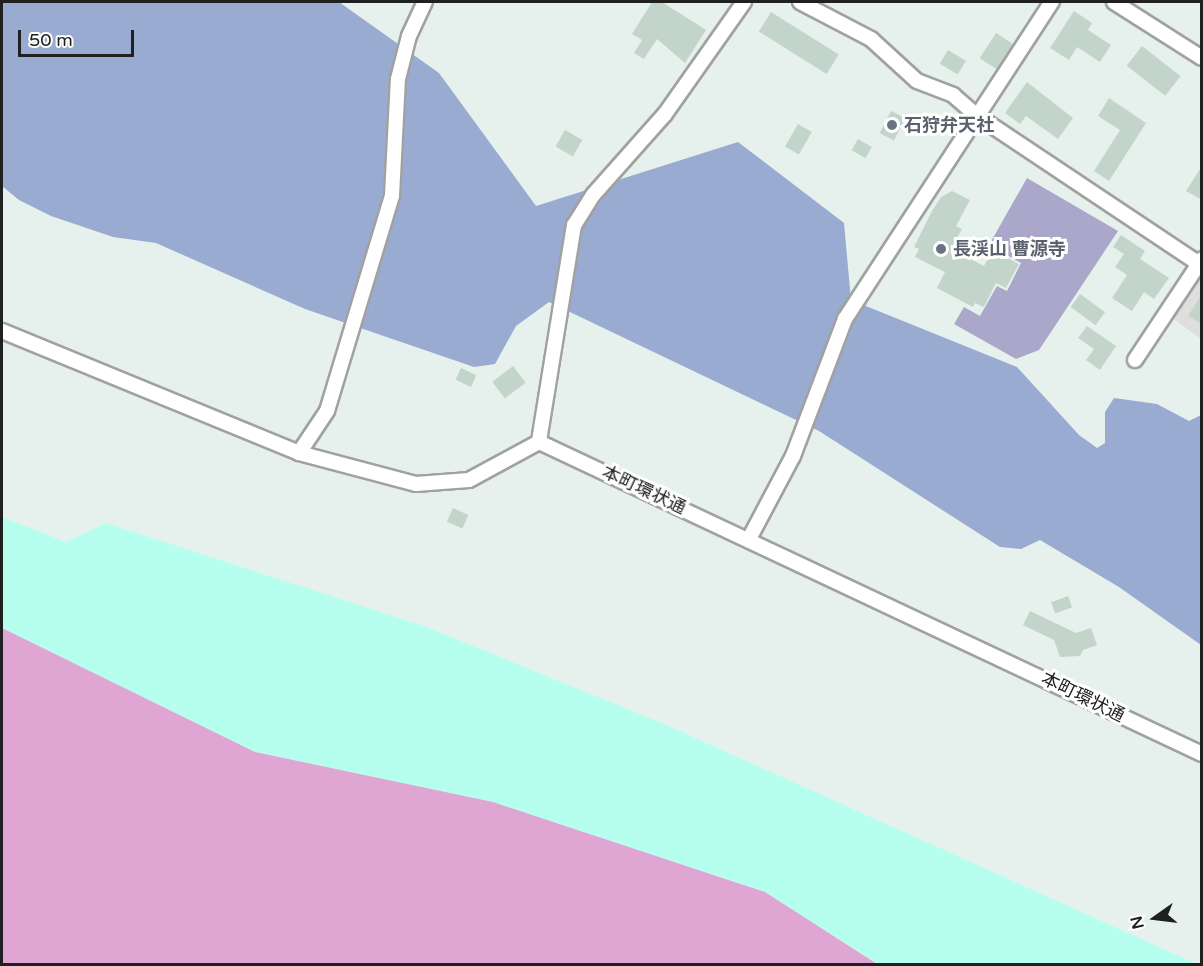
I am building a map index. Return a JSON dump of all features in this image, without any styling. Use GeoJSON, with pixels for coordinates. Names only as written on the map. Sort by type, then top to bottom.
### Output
{"type":"FeatureCollection","features":[{"type":"Feature","properties":{"kind":"street"},"geometry":{"type":"LineString","coordinates":[[299,453],[327,411],[392,196],[398,79],[409,36],[425,2]]}},
{"type":"Feature","properties":{"kind":"street"},"geometry":{"type":"LineString","coordinates":[[2,331],[299,453],[416,484],[469,480],[539,442],[574,225],[593,195],[665,114],[744,2]]}},
{"type":"Feature","properties":{"kind":"street"},"geometry":{"type":"LineString","coordinates":[[800,2],[871,39],[917,81],[953,95],[976,115],[1200,263],[1134,360]]}},
{"type":"Feature","properties":{"kind":"street"},"geometry":{"type":"LineString","coordinates":[[749,539],[793,456],[845,319],[976,115],[1052,2]]}},
{"type":"Feature","properties":{"kind":"street"},"geometry":{"type":"LineString","coordinates":[[1114,2],[1202,58]]}},
{"type":"Feature","properties":{"kind":"street","name":"本町環状通"},"geometry":{"type":"LineString","coordinates":[[539,442],[1202,754]]}},
{"type":"Feature","properties":{"kind":"shaded area"},"geometry":{"type":"Polygon","coordinates":[[[2,2],[339,2],[439,73],[536,206],[738,142],[844,223],[851,300],[1017,367],[1079,435],[1097,448],[1105,443],[1105,412],[1114,398],[1157,404],[1189,421],[1201,415],[1201,645],[1119,587],[1040,540],[1021,549],[1000,547],[819,431],[549,302],[516,326],[495,364],[474,367],[305,309],[156,243],[113,237],[51,216],[19,200],[2,186],[2,2]]]}},
{"type":"Feature","properties":{"kind":"shaded area"},"geometry":{"type":"Polygon","coordinates":[[[1027,178],[1118,231],[1039,350],[1016,359],[954,324],[964,307],[980,316],[997,286],[1007,291],[1021,263],[989,245],[1027,178]]]}},
{"type":"Feature","properties":{"kind":"shaded area"},"geometry":{"type":"Polygon","coordinates":[[[1194,278],[1201,279],[1201,339],[1170,316],[1194,278]]]}},
{"type":"Feature","properties":{"kind":"shaded area"},"geometry":{"type":"Polygon","coordinates":[[[2,628],[255,752],[493,802],[765,892],[877,964],[2,964],[2,628]]]}},
{"type":"Feature","properties":{"kind":"sand"},"geometry":{"type":"Polygon","coordinates":[[[2,517],[66,542],[106,523],[424,626],[662,723],[1197,964],[877,964],[765,892],[493,802],[255,752],[2,628],[2,517]]]}},
{"type":"Feature","properties":{"kind":"building"},"geometry":{"type":"Polygon","coordinates":[[[652,2],[662,2],[706,30],[685,63],[657,39],[644,59],[634,53],[642,40],[632,34],[652,2]]]}},
{"type":"Feature","properties":{"kind":"building"},"geometry":{"type":"Polygon","coordinates":[[[1074,11],[1092,23],[1088,30],[1111,45],[1100,62],[1077,47],[1069,60],[1050,48],[1074,11]]]}},
{"type":"Feature","properties":{"kind":"building"},"geometry":{"type":"Polygon","coordinates":[[[771,12],[839,54],[827,74],[759,32],[771,12]]]}},
{"type":"Feature","properties":{"kind":"building"},"geometry":{"type":"Polygon","coordinates":[[[996,33],[1013,44],[996,69],[980,58],[996,33]]]}},
{"type":"Feature","properties":{"kind":"building"},"geometry":{"type":"Polygon","coordinates":[[[1142,46],[1181,76],[1165,96],[1127,66],[1142,46]]]}},
{"type":"Feature","properties":{"kind":"building"},"geometry":{"type":"Polygon","coordinates":[[[948,50],[966,61],[958,75],[940,64],[948,50]]]}},
{"type":"Feature","properties":{"kind":"building"},"geometry":{"type":"Polygon","coordinates":[[[1027,82],[1073,118],[1058,139],[1026,116],[1020,124],[1005,113],[1027,82]]]}},
{"type":"Feature","properties":{"kind":"building"},"geometry":{"type":"Polygon","coordinates":[[[1109,98],[1146,123],[1109,181],[1094,171],[1120,130],[1098,116],[1109,98]]]}},
{"type":"Feature","properties":{"kind":"building","name":"石狩弁天社"},"geometry":{"type":"Polygon","coordinates":[[[891,111],[905,118],[894,141],[880,133],[891,111]]]}},
{"type":"Feature","properties":{"kind":"building"},"geometry":{"type":"Polygon","coordinates":[[[798,124],[812,132],[799,155],[785,147],[798,124]]]}},
{"type":"Feature","properties":{"kind":"building"},"geometry":{"type":"Polygon","coordinates":[[[565,130],[582,140],[573,156],[556,146],[565,130]]]}},
{"type":"Feature","properties":{"kind":"building"},"geometry":{"type":"Polygon","coordinates":[[[858,139],[872,147],[865,158],[852,150],[858,139]]]}},
{"type":"Feature","properties":{"kind":"building"},"geometry":{"type":"Polygon","coordinates":[[[1202,166],[1202,200],[1186,191],[1202,166]]]}},
{"type":"Feature","properties":{"kind":"building"},"geometry":{"type":"Polygon","coordinates":[[[952,191],[970,200],[956,226],[962,229],[951,249],[984,266],[992,250],[1019,264],[1006,288],[996,283],[984,307],[975,303],[973,307],[937,288],[945,272],[915,257],[919,249],[914,247],[932,211],[941,197],[952,191]]]}},
{"type":"Feature","properties":{"kind":"building"},"geometry":{"type":"Polygon","coordinates":[[[1121,235],[1145,251],[1140,259],[1169,278],[1154,299],[1144,292],[1132,311],[1112,298],[1127,275],[1115,267],[1124,254],[1113,247],[1121,235]]]}},
{"type":"Feature","properties":{"kind":"building"},"geometry":{"type":"Polygon","coordinates":[[[1080,294],[1105,312],[1096,325],[1071,307],[1080,294]]]}},
{"type":"Feature","properties":{"kind":"building"},"geometry":{"type":"Polygon","coordinates":[[[1202,294],[1202,324],[1188,316],[1202,294]]]}},
{"type":"Feature","properties":{"kind":"building"},"geometry":{"type":"Polygon","coordinates":[[[1087,326],[1116,346],[1100,370],[1086,360],[1094,349],[1078,338],[1087,326]]]}},
{"type":"Feature","properties":{"kind":"building"},"geometry":{"type":"Polygon","coordinates":[[[513,366],[526,383],[505,398],[492,382],[513,366]]]}},
{"type":"Feature","properties":{"kind":"building"},"geometry":{"type":"Polygon","coordinates":[[[461,368],[476,375],[471,387],[456,380],[461,368]]]}},
{"type":"Feature","properties":{"kind":"building"},"geometry":{"type":"Polygon","coordinates":[[[453,508],[469,515],[462,529],[447,522],[453,508]]]}},
{"type":"Feature","properties":{"kind":"building"},"geometry":{"type":"Polygon","coordinates":[[[1068,596],[1072,607],[1055,613],[1051,602],[1068,596]]]}},
{"type":"Feature","properties":{"kind":"building"},"geometry":{"type":"Polygon","coordinates":[[[1030,611],[1076,633],[1091,628],[1097,645],[1083,650],[1080,656],[1060,657],[1054,640],[1023,625],[1030,611]]]}},
{"type":"Feature","properties":{"kind":"place","name":"石狩弁天社"},"geometry":{"type":"Point","coordinates":[892,125]}},
{"type":"Feature","properties":{"kind":"place","name":"長渓山 曹源寺"},"geometry":{"type":"Point","coordinates":[941,249]}}]}
